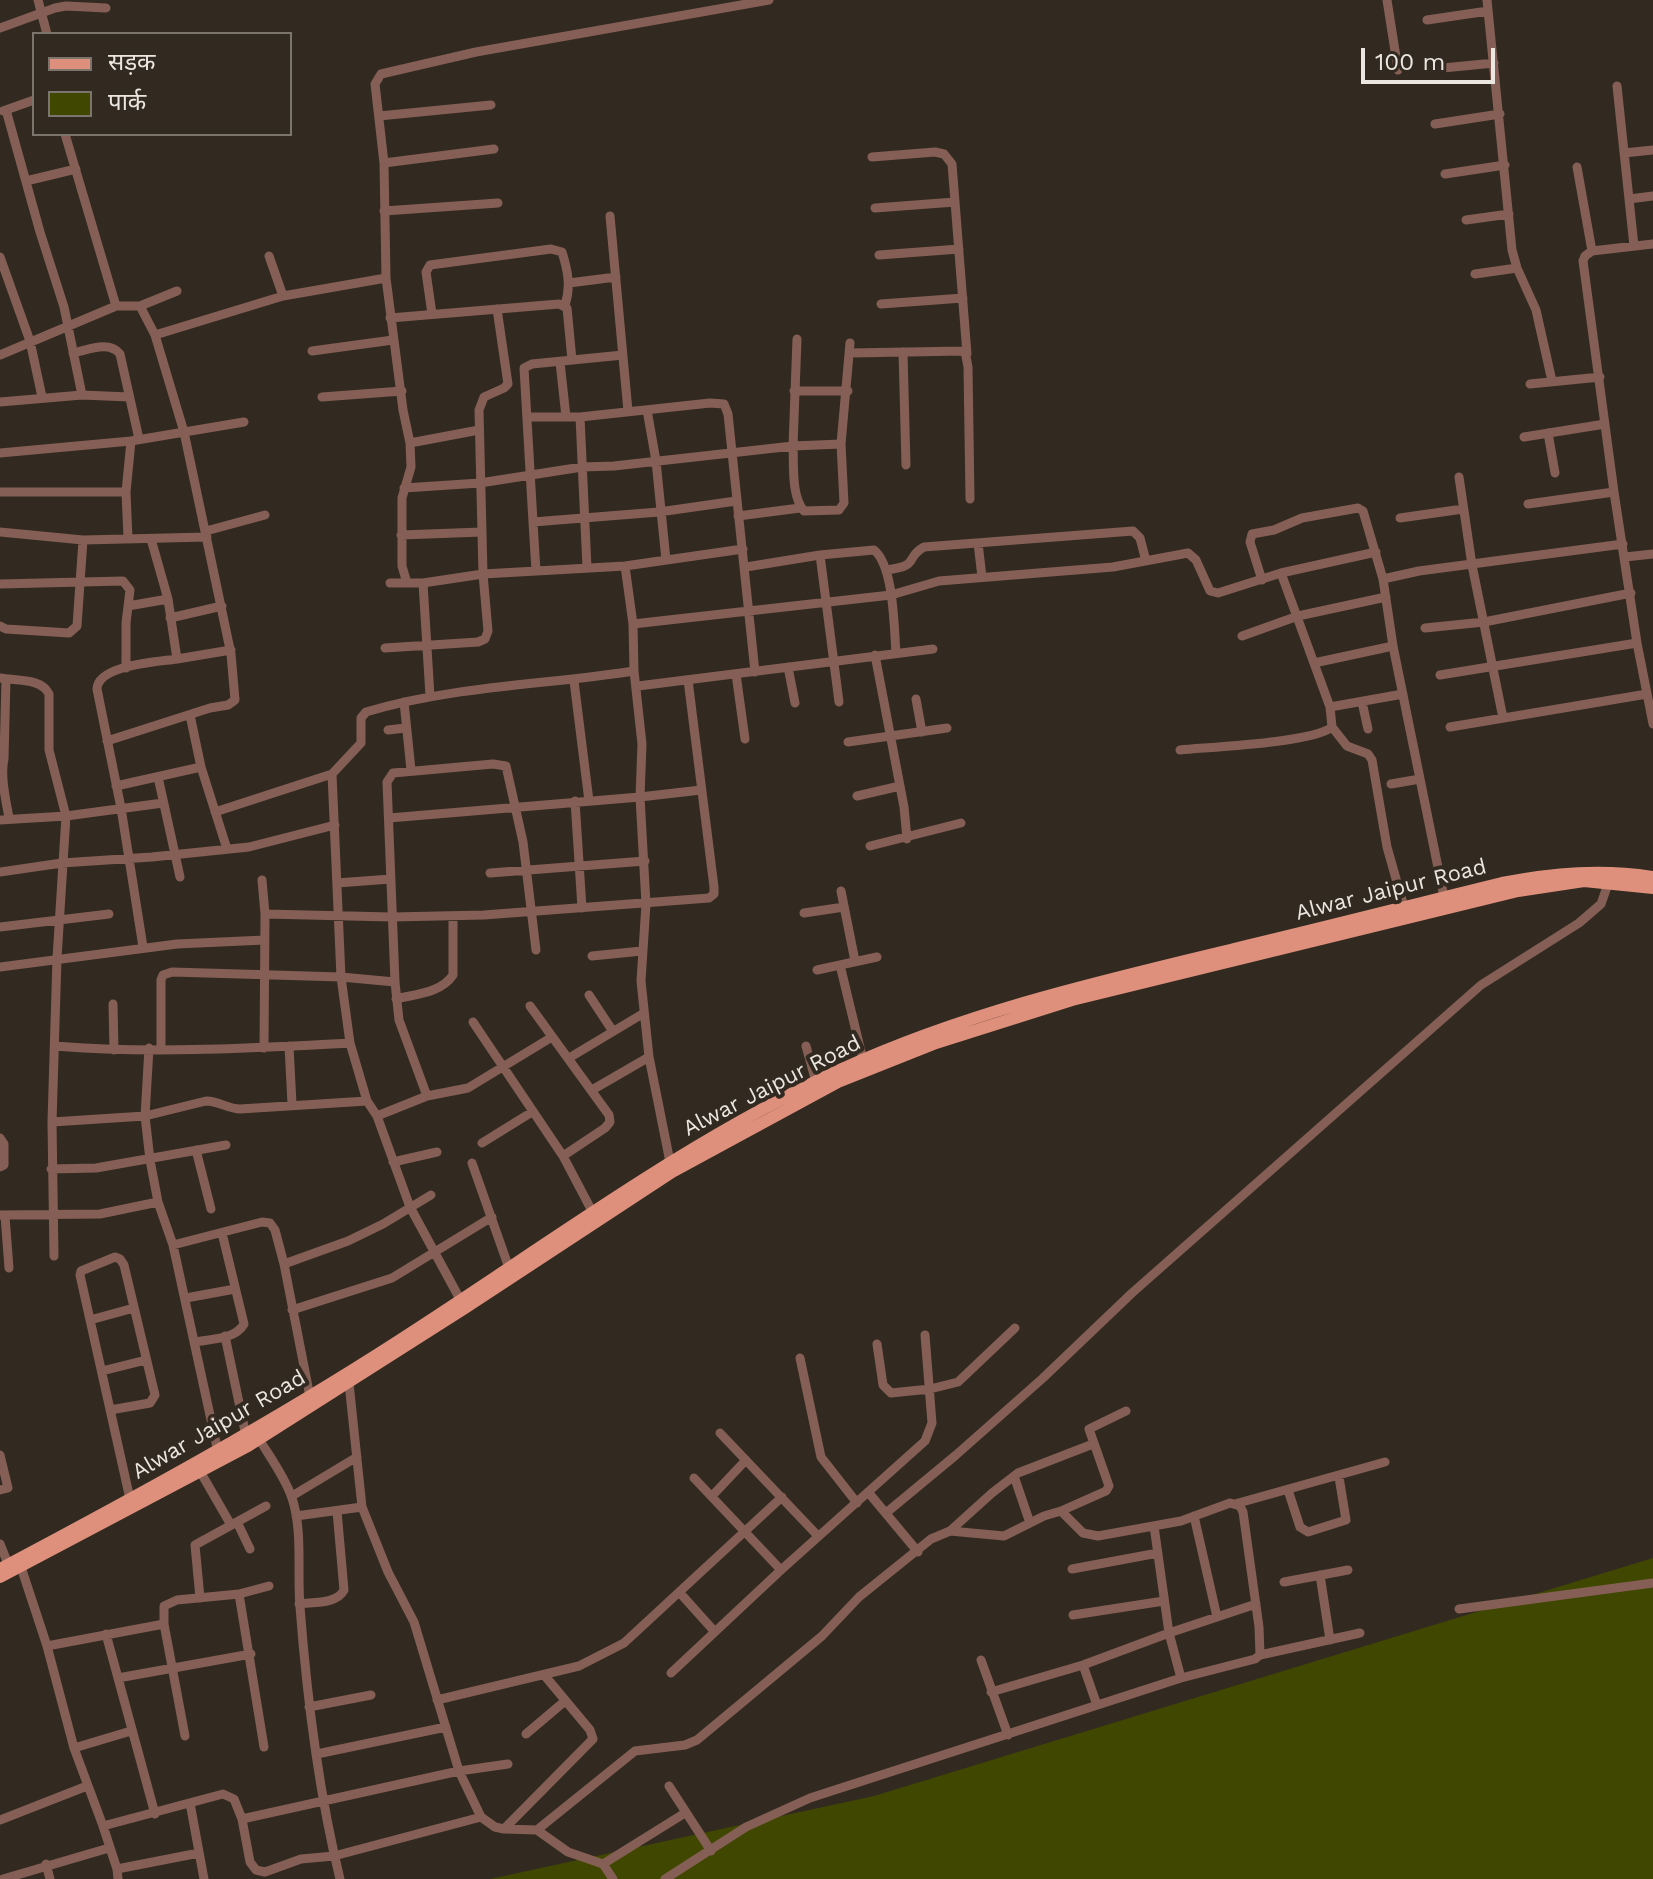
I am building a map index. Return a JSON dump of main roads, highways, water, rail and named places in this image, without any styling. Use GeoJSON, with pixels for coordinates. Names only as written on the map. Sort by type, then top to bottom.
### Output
{"type":"FeatureCollection","features":[{"type":"Feature","properties":{"kind":"main road","name":"Alwar Jaipur Road"},"geometry":{"type":"LineString","coordinates":[[10,1567],[201,1473],[310,1397],[670,1162],[816,1082],[863,1060],[968,1021],[1057,993],[1404,907],[1421,908],[1444,897],[1513,881],[1593,871],[1653,877]]}},
{"type":"Feature","properties":{"kind":"main road","name":"Alwar Jaipur Road"},"geometry":{"type":"LineString","coordinates":[[0,1577],[10,1567],[130,1499],[253,1437],[349,1383],[672,1172],[819,1091],[867,1069],[967,1032],[1072,1000],[1421,908],[1537,886],[1584,881],[1609,881],[1653,888]]}}]}
